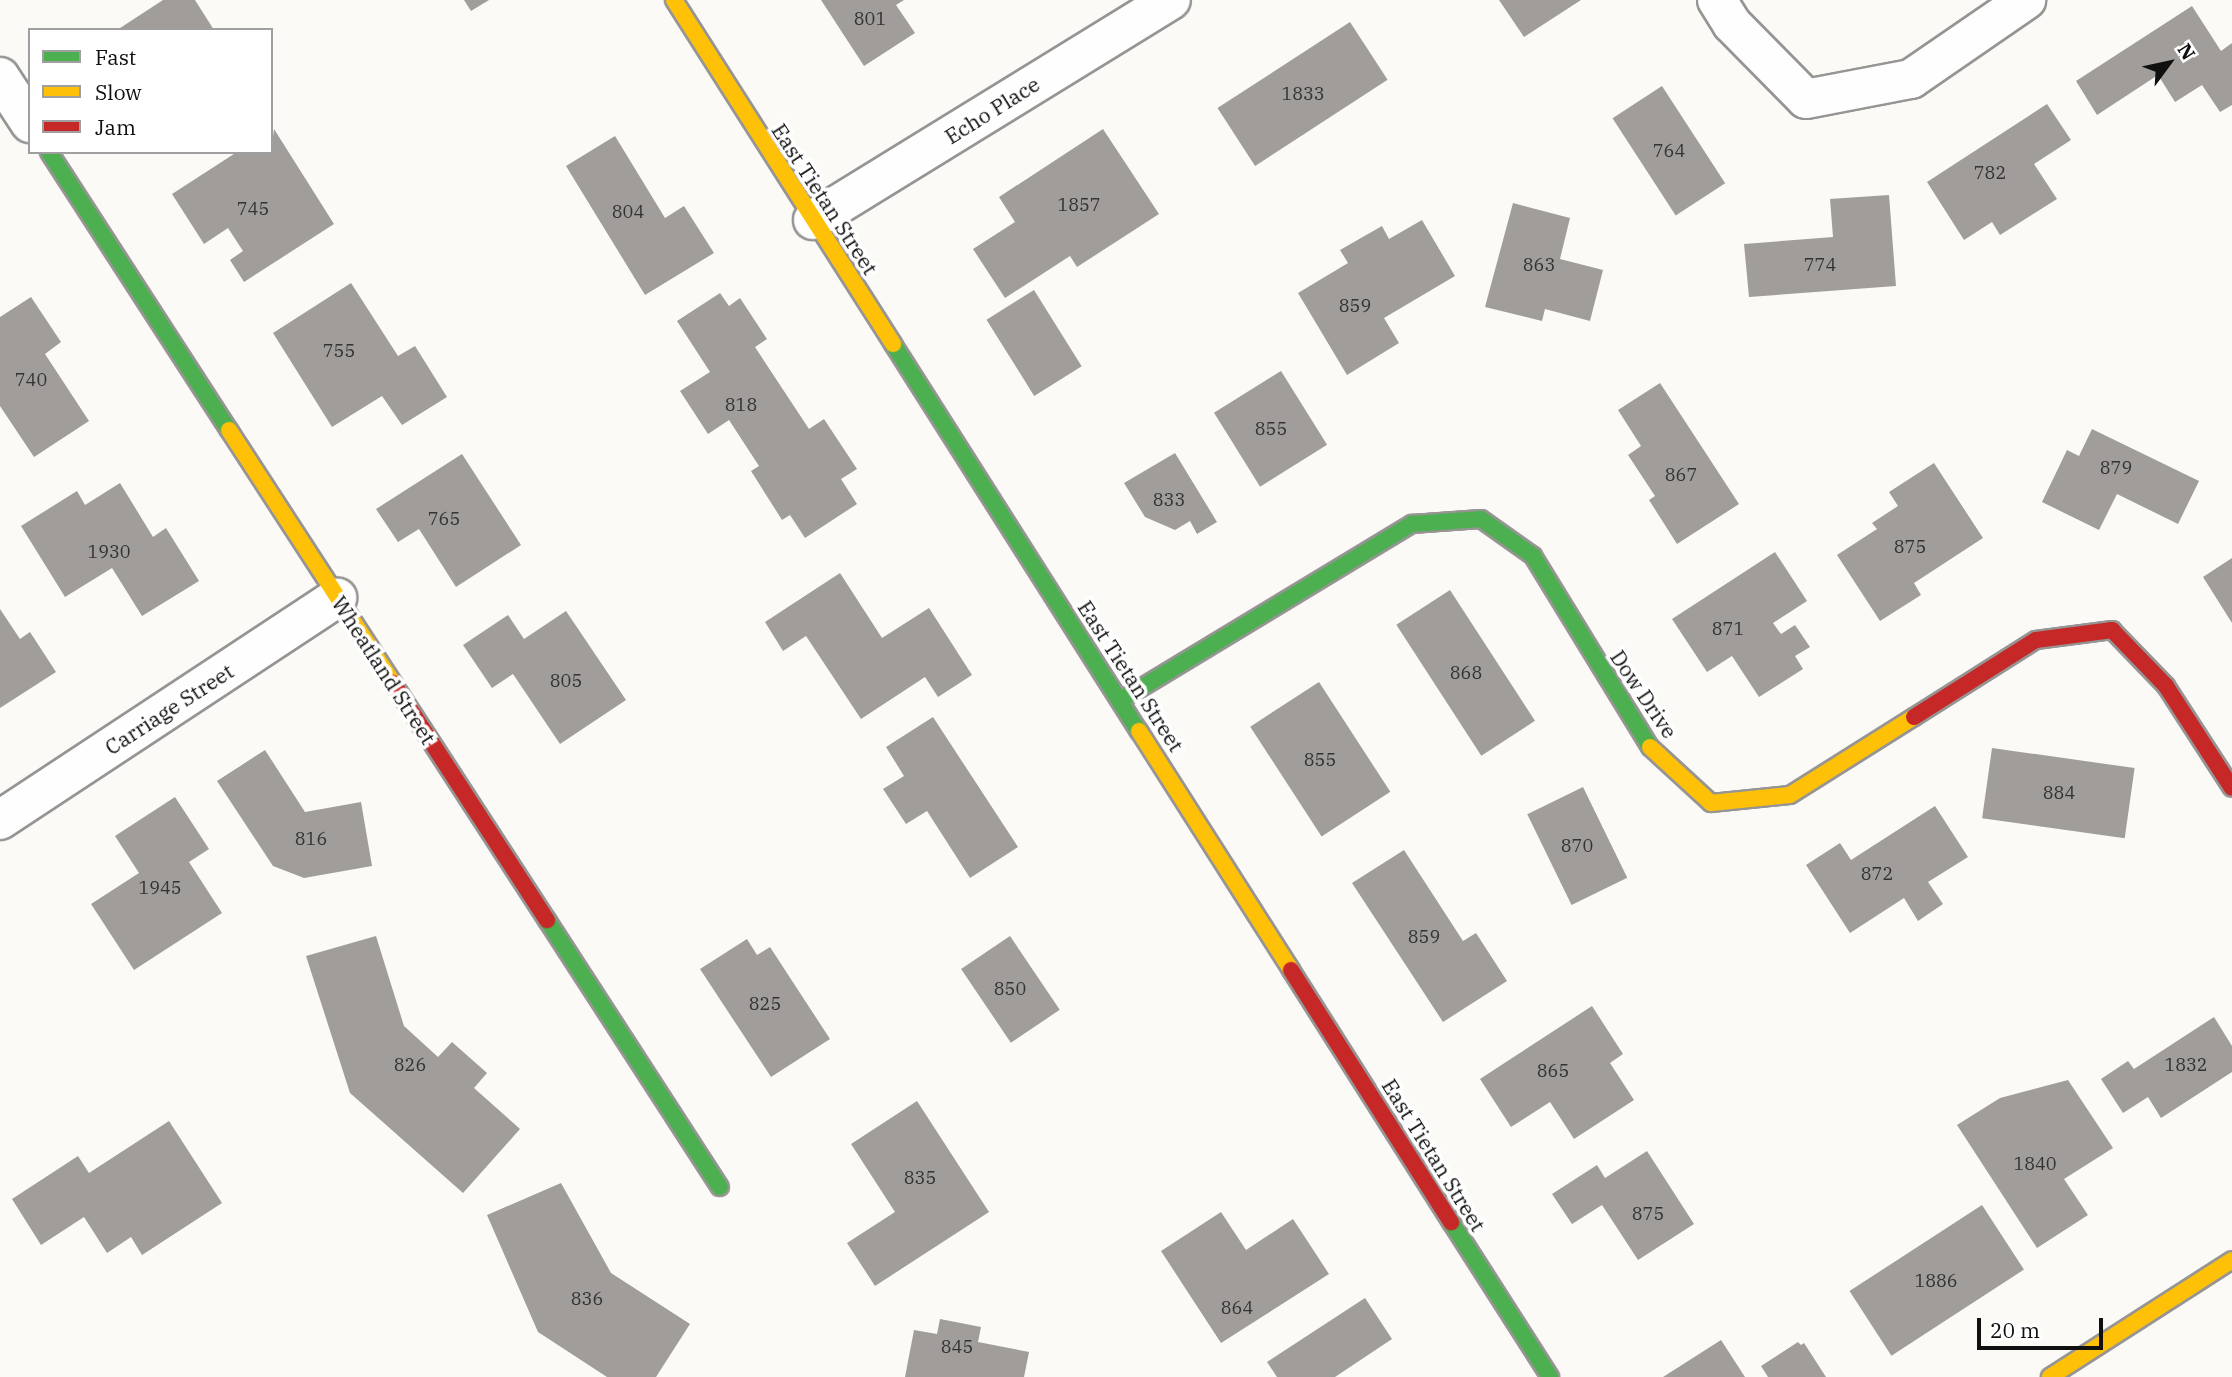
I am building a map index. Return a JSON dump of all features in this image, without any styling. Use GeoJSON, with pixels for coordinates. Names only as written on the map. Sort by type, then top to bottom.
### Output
{"type":"FeatureCollection","features":[{"type":"Feature","properties":{"kind":"street","name":"East Tietan Street"},"geometry":{"type":"LineString","coordinates":[[674,0],[1550,1377]]}},
{"type":"Feature","properties":{"kind":"street","name":"Echo Place"},"geometry":{"type":"LineString","coordinates":[[813,220],[1171,0]]}},
{"type":"Feature","properties":{"kind":"street"},"geometry":{"type":"LineString","coordinates":[[1717,0],[1732,24],[1806,99],[1911,79],[2026,0]]}},
{"type":"Feature","properties":{"kind":"street"},"geometry":{"type":"LineString","coordinates":[[0,77],[28,120]]}},
{"type":"Feature","properties":{"kind":"street","name":"Wheatland Street"},"geometry":{"type":"LineString","coordinates":[[49,154],[720,1187]]}},
{"type":"Feature","properties":{"kind":"street","name":"Dow Drive"},"geometry":{"type":"LineString","coordinates":[[1121,700],[1412,524],[1481,519],[1533,556],[1648,745],[1711,803],[1790,795],[2036,640],[2112,631],[2166,686],[2232,788]]}},
{"type":"Feature","properties":{"kind":"street","name":"Carriage Street"},"geometry":{"type":"LineString","coordinates":[[0,820],[337,598]]}},
{"type":"Feature","properties":{"kind":"street"},"geometry":{"type":"LineString","coordinates":[[2050,1377],[2232,1260]]}},
{"type":"Feature","properties":{"kind":"building"},"geometry":{"type":"Polygon","coordinates":[[[163,0],[195,0],[213,28],[120,28],[163,0]]]}},
{"type":"Feature","properties":{"kind":"building"},"geometry":{"type":"Polygon","coordinates":[[[464,0],[489,0],[471,11],[464,0]]]}},
{"type":"Feature","properties":{"kind":"building"},"geometry":{"type":"Polygon","coordinates":[[[821,0],[904,0],[896,5],[915,33],[864,66],[821,0]]]}},
{"type":"Feature","properties":{"kind":"building"},"geometry":{"type":"Polygon","coordinates":[[[1499,0],[1581,0],[1524,37],[1499,0]]]}},
{"type":"Feature","properties":{"kind":"building"},"geometry":{"type":"Polygon","coordinates":[[[2192,6],[2221,51],[2232,43],[2232,105],[2220,112],[2202,85],[2175,102],[2158,75],[2097,115],[2076,81],[2192,6]]]}},
{"type":"Feature","properties":{"kind":"building"},"geometry":{"type":"Polygon","coordinates":[[[1350,22],[1388,80],[1255,166],[1217,108],[1350,22]]]}},
{"type":"Feature","properties":{"kind":"building"},"geometry":{"type":"Polygon","coordinates":[[[1662,86],[1725,183],[1676,215],[1613,118],[1662,86]]]}},
{"type":"Feature","properties":{"kind":"building"},"geometry":{"type":"Polygon","coordinates":[[[2047,104],[2071,140],[2034,164],[2057,199],[2000,235],[1992,222],[1964,240],[1927,182],[2047,104]]]}},
{"type":"Feature","properties":{"kind":"building"},"geometry":{"type":"Polygon","coordinates":[[[274,129],[334,224],[244,282],[230,260],[243,251],[228,228],[204,244],[172,194],[234,154],[273,154],[274,129]]]}},
{"type":"Feature","properties":{"kind":"building"},"geometry":{"type":"Polygon","coordinates":[[[1103,129],[1159,214],[1077,267],[1070,256],[1005,298],[973,249],[1015,222],[999,197],[1103,129]]]}},
{"type":"Feature","properties":{"kind":"building"},"geometry":{"type":"Polygon","coordinates":[[[615,136],[665,218],[684,206],[714,253],[645,295],[566,166],[615,136]]]}},
{"type":"Feature","properties":{"kind":"building"},"geometry":{"type":"Polygon","coordinates":[[[1889,195],[1896,286],[1749,297],[1744,244],[1833,237],[1830,199],[1889,195]]]}},
{"type":"Feature","properties":{"kind":"building"},"geometry":{"type":"Polygon","coordinates":[[[1513,203],[1570,218],[1560,259],[1603,270],[1590,321],[1545,309],[1542,321],[1485,307],[1513,203]]]}},
{"type":"Feature","properties":{"kind":"building"},"geometry":{"type":"Polygon","coordinates":[[[1422,220],[1455,276],[1384,318],[1399,343],[1347,375],[1298,293],[1348,263],[1340,250],[1382,226],[1389,239],[1422,220]]]}},
{"type":"Feature","properties":{"kind":"building"},"geometry":{"type":"Polygon","coordinates":[[[351,283],[398,356],[415,346],[447,397],[402,425],[382,396],[332,427],[273,333],[351,283]]]}},
{"type":"Feature","properties":{"kind":"building"},"geometry":{"type":"Polygon","coordinates":[[[1034,290],[1082,366],[1034,396],[987,320],[1034,290]]]}},
{"type":"Feature","properties":{"kind":"building"},"geometry":{"type":"Polygon","coordinates":[[[720,293],[729,306],[740,298],[767,339],[755,347],[809,429],[824,419],[857,469],[841,479],[857,504],[805,538],[790,515],[782,520],[751,471],[759,466],[729,420],[708,434],[680,391],[710,372],[677,321],[720,293]]]}},
{"type":"Feature","properties":{"kind":"building"},"geometry":{"type":"Polygon","coordinates":[[[31,297],[61,342],[45,354],[89,421],[34,457],[0,406],[0,317],[31,297]]]}},
{"type":"Feature","properties":{"kind":"building"},"geometry":{"type":"Polygon","coordinates":[[[1281,371],[1327,445],[1260,487],[1214,413],[1281,371]]]}},
{"type":"Feature","properties":{"kind":"building"},"geometry":{"type":"Polygon","coordinates":[[[1660,383],[1739,504],[1677,544],[1649,500],[1655,496],[1628,455],[1641,446],[1618,410],[1660,383]]]}},
{"type":"Feature","properties":{"kind":"building"},"geometry":{"type":"Polygon","coordinates":[[[2092,429],[2199,481],[2178,524],[2117,494],[2099,530],[2042,502],[2067,450],[2079,456],[2092,429]]]}},
{"type":"Feature","properties":{"kind":"building"},"geometry":{"type":"Polygon","coordinates":[[[1175,453],[1217,522],[1197,534],[1190,521],[1175,530],[1145,517],[1124,483],[1175,453]]]}},
{"type":"Feature","properties":{"kind":"building"},"geometry":{"type":"Polygon","coordinates":[[[462,454],[521,545],[456,587],[419,529],[398,542],[376,509],[462,454]]]}},
{"type":"Feature","properties":{"kind":"building"},"geometry":{"type":"Polygon","coordinates":[[[1934,463],[1983,538],[1914,583],[1921,595],[1880,621],[1837,555],[1877,529],[1872,523],[1898,506],[1889,492],[1934,463]]]}},
{"type":"Feature","properties":{"kind":"building"},"geometry":{"type":"Polygon","coordinates":[[[120,483],[153,537],[166,528],[199,581],[142,616],[112,568],[65,597],[21,526],[77,491],[85,505],[120,483]]]}},
{"type":"Feature","properties":{"kind":"building"},"geometry":{"type":"Polygon","coordinates":[[[1775,552],[1807,601],[1773,623],[1781,634],[1795,625],[1810,647],[1795,656],[1803,669],[1759,697],[1732,656],[1707,672],[1672,619],[1775,552]]]}},
{"type":"Feature","properties":{"kind":"building"},"geometry":{"type":"Polygon","coordinates":[[[2232,558],[2232,623],[2203,577],[2232,558]]]}},
{"type":"Feature","properties":{"kind":"building"},"geometry":{"type":"Polygon","coordinates":[[[840,573],[882,638],[929,608],[972,675],[938,697],[925,677],[861,719],[806,636],[783,651],[765,622],[840,573]]]}},
{"type":"Feature","properties":{"kind":"building"},"geometry":{"type":"Polygon","coordinates":[[[1450,590],[1535,721],[1481,756],[1396,625],[1450,590]]]}},
{"type":"Feature","properties":{"kind":"building"},"geometry":{"type":"Polygon","coordinates":[[[0,609],[20,639],[30,632],[56,672],[0,708],[0,609]]]}},
{"type":"Feature","properties":{"kind":"building"},"geometry":{"type":"Polygon","coordinates":[[[566,611],[626,700],[560,744],[513,674],[492,688],[463,645],[508,615],[524,639],[566,611]]]}},
{"type":"Feature","properties":{"kind":"building"},"geometry":{"type":"Polygon","coordinates":[[[1319,682],[1390,792],[1322,837],[1250,727],[1319,682]]]}},
{"type":"Feature","properties":{"kind":"building"},"geometry":{"type":"Polygon","coordinates":[[[933,717],[1018,847],[970,878],[927,811],[906,824],[883,789],[904,776],[886,747],[933,717]]]}},
{"type":"Feature","properties":{"kind":"building"},"geometry":{"type":"Polygon","coordinates":[[[1992,748],[2135,768],[2125,838],[1982,818],[1992,748]]]}},
{"type":"Feature","properties":{"kind":"building"},"geometry":{"type":"Polygon","coordinates":[[[265,750],[305,812],[361,802],[372,866],[304,878],[273,866],[217,781],[265,750]]]}},
{"type":"Feature","properties":{"kind":"building"},"geometry":{"type":"Polygon","coordinates":[[[1583,787],[1627,878],[1572,905],[1527,814],[1583,787]]]}},
{"type":"Feature","properties":{"kind":"building"},"geometry":{"type":"Polygon","coordinates":[[[175,797],[209,849],[189,862],[222,913],[134,970],[91,904],[139,873],[115,836],[175,797]]]}},
{"type":"Feature","properties":{"kind":"building"},"geometry":{"type":"Polygon","coordinates":[[[1935,806],[1968,857],[1928,882],[1943,904],[1918,921],[1904,898],[1850,933],[1806,865],[1840,843],[1851,860],[1935,806]]]}},
{"type":"Feature","properties":{"kind":"building"},"geometry":{"type":"Polygon","coordinates":[[[1404,850],[1463,941],[1476,933],[1507,981],[1443,1022],[1352,883],[1404,850]]]}},
{"type":"Feature","properties":{"kind":"building"},"geometry":{"type":"Polygon","coordinates":[[[376,936],[404,1026],[438,1057],[452,1042],[487,1073],[474,1088],[520,1129],[463,1193],[350,1093],[306,956],[376,936]]]}},
{"type":"Feature","properties":{"kind":"building"},"geometry":{"type":"Polygon","coordinates":[[[1010,936],[1060,1010],[1011,1043],[961,969],[1010,936]]]}},
{"type":"Feature","properties":{"kind":"building"},"geometry":{"type":"Polygon","coordinates":[[[747,939],[757,955],[770,947],[830,1039],[771,1077],[700,969],[747,939]]]}},
{"type":"Feature","properties":{"kind":"building"},"geometry":{"type":"Polygon","coordinates":[[[1592,1006],[1623,1054],[1610,1063],[1634,1100],[1574,1139],[1550,1102],[1511,1127],[1480,1079],[1592,1006]]]}},
{"type":"Feature","properties":{"kind":"building"},"geometry":{"type":"Polygon","coordinates":[[[2214,1017],[2232,1046],[2232,1072],[2161,1118],[2148,1097],[2123,1113],[2101,1079],[2128,1061],[2134,1069],[2214,1017]]]}},
{"type":"Feature","properties":{"kind":"building"},"geometry":{"type":"Polygon","coordinates":[[[2068,1080],[2113,1148],[2064,1179],[2088,1215],[2037,1248],[1957,1125],[2000,1098],[2068,1080]]]}},
{"type":"Feature","properties":{"kind":"building"},"geometry":{"type":"Polygon","coordinates":[[[917,1101],[989,1212],[875,1286],[847,1243],[895,1212],[851,1144],[917,1101]]]}},
{"type":"Feature","properties":{"kind":"building"},"geometry":{"type":"Polygon","coordinates":[[[169,1121],[222,1203],[142,1255],[131,1237],[107,1253],[84,1217],[41,1245],[12,1199],[78,1156],[89,1173],[169,1121]]]}},
{"type":"Feature","properties":{"kind":"building"},"geometry":{"type":"Polygon","coordinates":[[[1647,1151],[1694,1224],[1638,1260],[1602,1205],[1572,1224],[1552,1194],[1597,1165],[1605,1178],[1647,1151]]]}},
{"type":"Feature","properties":{"kind":"building"},"geometry":{"type":"Polygon","coordinates":[[[561,1183],[611,1273],[690,1324],[656,1377],[607,1377],[538,1332],[487,1215],[561,1183]]]}},
{"type":"Feature","properties":{"kind":"building"},"geometry":{"type":"Polygon","coordinates":[[[1982,1205],[2024,1270],[1891,1356],[1849,1291],[1982,1205]]]}},
{"type":"Feature","properties":{"kind":"building"},"geometry":{"type":"Polygon","coordinates":[[[1221,1212],[1246,1250],[1293,1219],[1329,1274],[1221,1343],[1161,1251],[1221,1212]]]}},
{"type":"Feature","properties":{"kind":"building"},"geometry":{"type":"Polygon","coordinates":[[[1365,1298],[1392,1339],[1335,1377],[1277,1377],[1267,1362],[1365,1298]]]}},
{"type":"Feature","properties":{"kind":"building"},"geometry":{"type":"Polygon","coordinates":[[[940,1319],[981,1327],[978,1342],[1029,1352],[1024,1377],[905,1377],[914,1330],[937,1334],[940,1319]]]}},
{"type":"Feature","properties":{"kind":"building"},"geometry":{"type":"Polygon","coordinates":[[[1721,1340],[1745,1377],[1663,1377],[1721,1340]]]}},
{"type":"Feature","properties":{"kind":"building"},"geometry":{"type":"Polygon","coordinates":[[[1798,1342],[1801,1345],[1804,1343],[1826,1377],[1768,1377],[1761,1366],[1798,1342]]]}},
{"type":"Feature","properties":{"kind":"traffic: fast"},"geometry":{"type":"LineString","coordinates":[[50,154],[229,430]]}},
{"type":"Feature","properties":{"kind":"traffic: fast"},"geometry":{"type":"LineString","coordinates":[[893,344],[1139,731]]}},
{"type":"Feature","properties":{"kind":"traffic: fast"},"geometry":{"type":"LineString","coordinates":[[1121,700],[1412,524],[1481,519],[1533,556],[1650,747]]}},
{"type":"Feature","properties":{"kind":"traffic: fast"},"geometry":{"type":"LineString","coordinates":[[547,920],[720,1187]]}},
{"type":"Feature","properties":{"kind":"traffic: fast"},"geometry":{"type":"LineString","coordinates":[[1451,1222],[1550,1377]]}},
{"type":"Feature","properties":{"kind":"traffic: slow"},"geometry":{"type":"LineString","coordinates":[[674,0],[893,344]]}},
{"type":"Feature","properties":{"kind":"traffic: slow"},"geometry":{"type":"LineString","coordinates":[[229,430],[393,683]]}},
{"type":"Feature","properties":{"kind":"traffic: slow"},"geometry":{"type":"LineString","coordinates":[[1650,747],[1711,803],[1790,795],[1914,717]]}},
{"type":"Feature","properties":{"kind":"traffic: slow"},"geometry":{"type":"LineString","coordinates":[[1139,731],[1291,970]]}},
{"type":"Feature","properties":{"kind":"traffic: slow"},"geometry":{"type":"LineString","coordinates":[[2050,1377],[2232,1260]]}},
{"type":"Feature","properties":{"kind":"traffic: jam"},"geometry":{"type":"LineString","coordinates":[[1914,717],[2036,640],[2112,630],[2166,686],[2232,788]]}},
{"type":"Feature","properties":{"kind":"traffic: jam"},"geometry":{"type":"LineString","coordinates":[[393,683],[547,920]]}},
{"type":"Feature","properties":{"kind":"traffic: jam"},"geometry":{"type":"LineString","coordinates":[[1291,970],[1451,1222]]}}]}
